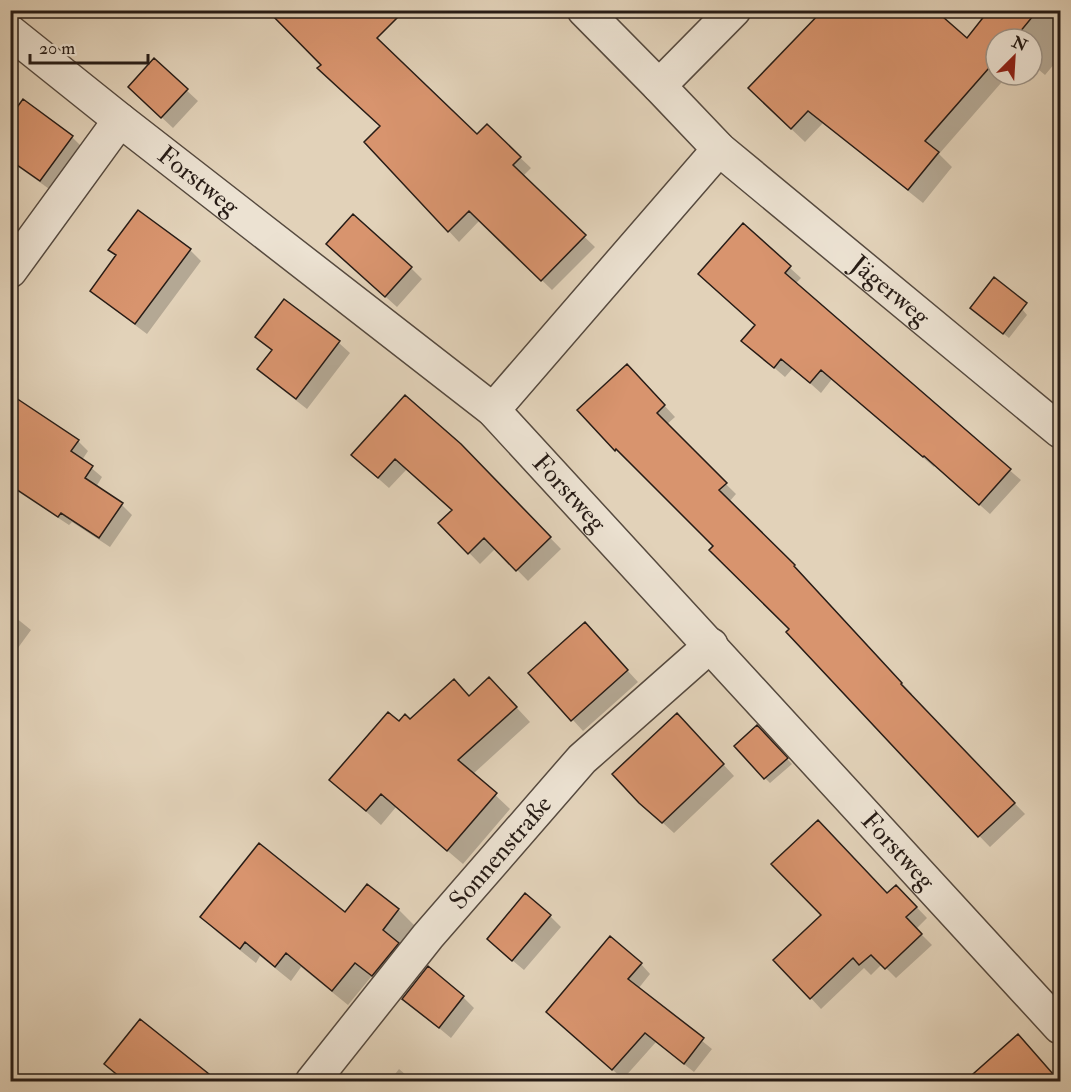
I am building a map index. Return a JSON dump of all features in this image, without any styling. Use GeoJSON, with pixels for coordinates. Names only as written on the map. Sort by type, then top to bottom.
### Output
{"type":"FeatureCollection","features":[{"type":"Feature","properties":{"kind":"street","name":"Jägerweg"},"geometry":{"type":"LineString","coordinates":[[584,10],[719,149],[1060,431]]}},
{"type":"Feature","properties":{"kind":"street"},"geometry":{"type":"LineString","coordinates":[[659,86],[734,10]]}},
{"type":"Feature","properties":{"kind":"street","name":"Forstweg"},"geometry":{"type":"LineString","coordinates":[[10,32],[493,410],[1060,1027]]}},
{"type":"Feature","properties":{"kind":"street"},"geometry":{"type":"LineString","coordinates":[[10,271],[120,120]]}},
{"type":"Feature","properties":{"kind":"street"},"geometry":{"type":"LineString","coordinates":[[493,410],[719,149]]}},
{"type":"Feature","properties":{"kind":"street","name":"Sonnenstraße"},"geometry":{"type":"LineString","coordinates":[[312,1082],[428,936],[582,759],[711,645]]}},
{"type":"Feature","properties":{"kind":"building"},"geometry":{"type":"Polygon","coordinates":[[[267,10],[405,10],[377,38],[477,134],[487,124],[521,157],[513,165],[586,235],[541,281],[469,211],[448,232],[364,142],[380,126],[317,68],[321,65],[267,10]]]}},
{"type":"Feature","properties":{"kind":"building"},"geometry":{"type":"Polygon","coordinates":[[[823,10],[935,10],[967,38],[989,10],[1038,10],[1024,27],[984,27],[984,74],[925,141],[939,152],[908,190],[808,111],[791,129],[748,88],[823,10]]]}},
{"type":"Feature","properties":{"kind":"building"},"geometry":{"type":"Polygon","coordinates":[[[154,58],[188,89],[161,118],[128,87],[154,58]]]}},
{"type":"Feature","properties":{"kind":"building"},"geometry":{"type":"Polygon","coordinates":[[[23,99],[73,136],[40,181],[10,160],[10,117],[23,99]]]}},
{"type":"Feature","properties":{"kind":"building"},"geometry":{"type":"Polygon","coordinates":[[[138,210],[191,249],[135,324],[90,291],[116,255],[108,250],[138,210]]]}},
{"type":"Feature","properties":{"kind":"building"},"geometry":{"type":"Polygon","coordinates":[[[353,214],[412,267],[385,297],[326,244],[353,214]]]}},
{"type":"Feature","properties":{"kind":"building"},"geometry":{"type":"Polygon","coordinates":[[[743,223],[791,266],[785,273],[1011,469],[979,505],[821,370],[810,383],[781,359],[774,368],[741,341],[755,325],[698,274],[743,223]]]}},
{"type":"Feature","properties":{"kind":"building"},"geometry":{"type":"Polygon","coordinates":[[[994,277],[1027,303],[1003,334],[970,308],[994,277]]]}},
{"type":"Feature","properties":{"kind":"building"},"geometry":{"type":"Polygon","coordinates":[[[284,299],[340,341],[296,399],[257,369],[272,350],[255,337],[284,299]]]}},
{"type":"Feature","properties":{"kind":"building"},"geometry":{"type":"Polygon","coordinates":[[[627,364],[665,405],[657,413],[727,483],[719,490],[795,565],[901,684],[1015,803],[978,837],[786,632],[789,629],[709,550],[713,546],[616,449],[615,451],[577,410],[627,364]]]}},
{"type":"Feature","properties":{"kind":"building"},"geometry":{"type":"Polygon","coordinates":[[[10,394],[79,440],[71,451],[93,466],[85,478],[123,503],[99,538],[61,513],[58,517],[10,485],[10,394]]]}},
{"type":"Feature","properties":{"kind":"building"},"geometry":{"type":"Polygon","coordinates":[[[405,395],[461,444],[551,537],[516,571],[484,538],[468,554],[438,523],[452,510],[395,459],[378,478],[351,455],[405,395]]]}},
{"type":"Feature","properties":{"kind":"building"},"geometry":{"type":"Polygon","coordinates":[[[585,622],[628,670],[571,721],[528,673],[585,622]]]}},
{"type":"Feature","properties":{"kind":"building"},"geometry":{"type":"Polygon","coordinates":[[[489,677],[517,707],[458,760],[497,793],[447,851],[381,794],[366,811],[329,780],[388,712],[399,721],[405,714],[410,719],[454,679],[469,696],[489,677]]]}},
{"type":"Feature","properties":{"kind":"building"},"geometry":{"type":"Polygon","coordinates":[[[677,713],[724,764],[662,823],[639,803],[612,774],[677,713]]]}},
{"type":"Feature","properties":{"kind":"building"},"geometry":{"type":"Polygon","coordinates":[[[757,725],[788,758],[764,779],[734,746],[757,725]]]}},
{"type":"Feature","properties":{"kind":"building"},"geometry":{"type":"Polygon","coordinates":[[[818,820],[887,893],[896,885],[917,907],[906,917],[922,934],[885,969],[871,955],[859,965],[853,958],[810,999],[773,960],[821,915],[771,864],[818,820]]]}},
{"type":"Feature","properties":{"kind":"building"},"geometry":{"type":"Polygon","coordinates":[[[259,843],[345,912],[367,884],[399,909],[383,930],[399,943],[372,976],[355,963],[332,991],[286,953],[275,967],[245,942],[240,949],[200,917],[259,843]]]}},
{"type":"Feature","properties":{"kind":"building"},"geometry":{"type":"Polygon","coordinates":[[[525,893],[551,915],[512,961],[487,939],[525,893]]]}},
{"type":"Feature","properties":{"kind":"building"},"geometry":{"type":"Polygon","coordinates":[[[610,936],[642,963],[628,979],[704,1038],[684,1064],[645,1033],[612,1070],[546,1012],[610,936]]]}},
{"type":"Feature","properties":{"kind":"building"},"geometry":{"type":"Polygon","coordinates":[[[428,966],[464,996],[439,1028],[402,999],[428,966]]]}},
{"type":"Feature","properties":{"kind":"building"},"geometry":{"type":"Polygon","coordinates":[[[140,1019],[219,1082],[126,1082],[104,1064],[140,1019]]]}},
{"type":"Feature","properties":{"kind":"building"},"geometry":{"type":"Polygon","coordinates":[[[1018,1034],[1060,1082],[964,1082],[1018,1034]]]}}]}
